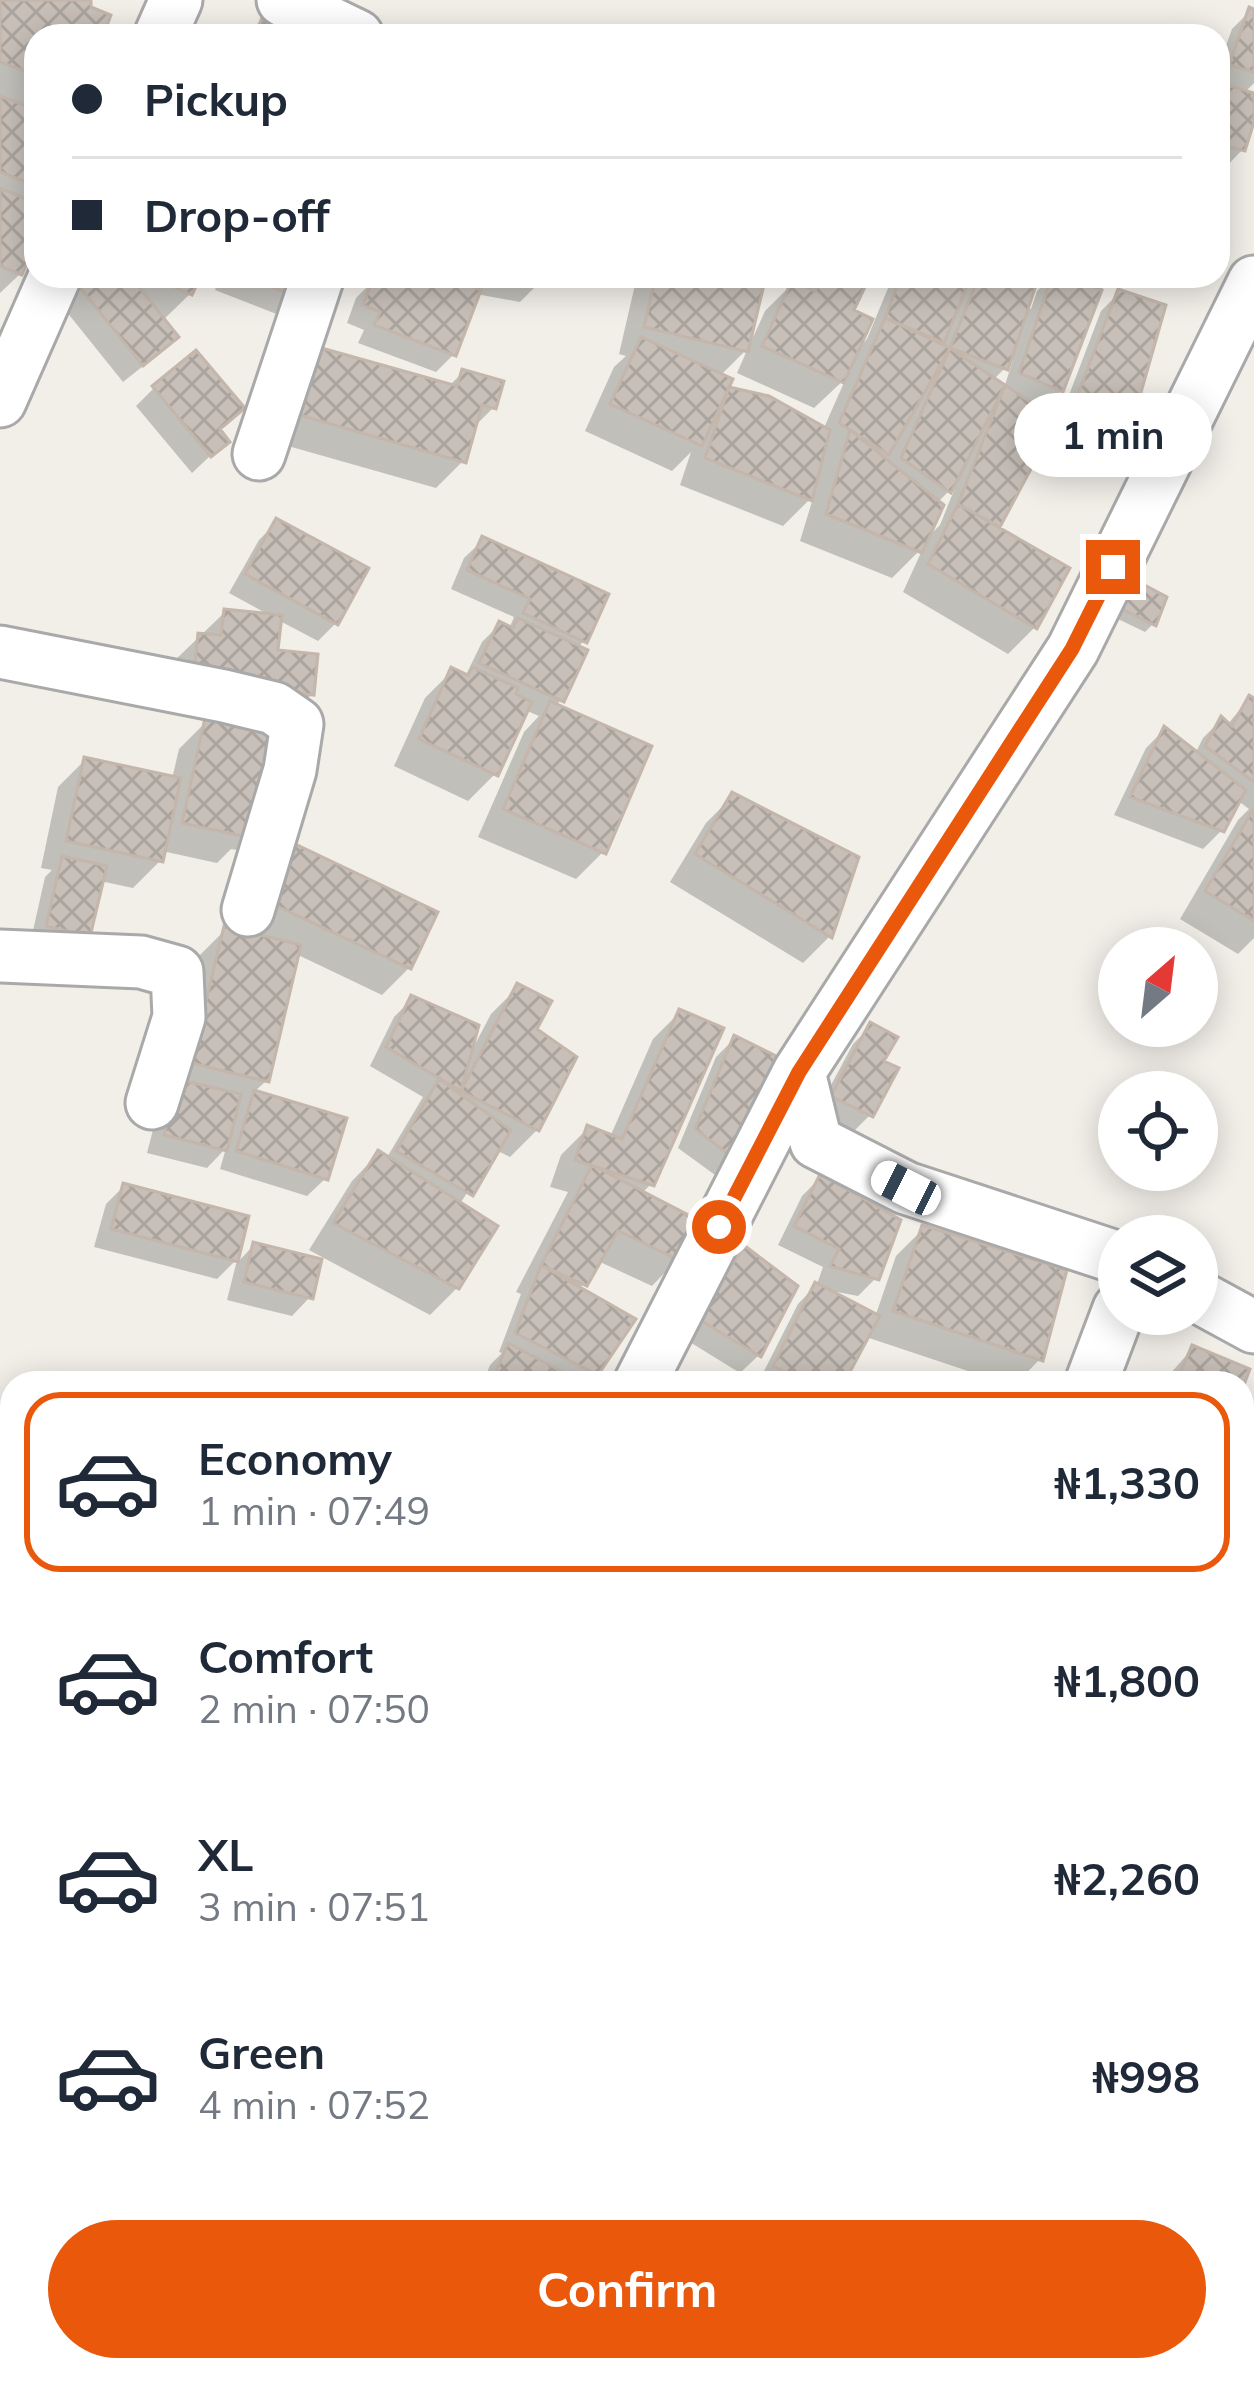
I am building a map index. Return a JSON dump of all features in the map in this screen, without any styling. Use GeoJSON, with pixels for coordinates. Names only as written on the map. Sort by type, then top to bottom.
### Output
{"type":"FeatureCollection","features":[{"type":"Feature","properties":{"kind":"street"},"geometry":{"type":"LineString","coordinates":[[283,0],[332,24]]}},
{"type":"Feature","properties":{"kind":"street"},"geometry":{"type":"LineString","coordinates":[[646,1371],[799,1072],[1072,649],[1254,282]]}},
{"type":"Feature","properties":{"kind":"street"},"geometry":{"type":"LineString","coordinates":[[0,401],[50,288]]}},
{"type":"Feature","properties":{"kind":"street"},"geometry":{"type":"LineString","coordinates":[[259,454],[314,288]]}},
{"type":"Feature","properties":{"kind":"street"},"geometry":{"type":"LineString","coordinates":[[0,652],[274,708],[297,724],[290,770],[248,910]]}},
{"type":"Feature","properties":{"kind":"street"},"geometry":{"type":"LineString","coordinates":[[0,956],[141,962],[177,973],[179,1017],[152,1103]]}},
{"type":"Feature","properties":{"kind":"street"},"geometry":{"type":"LineString","coordinates":[[799,1072],[816,1142],[906,1188],[1098,1251]]}},
{"type":"Feature","properties":{"kind":"street"},"geometry":{"type":"LineString","coordinates":[[1218,1307],[1254,1327]]}},
{"type":"Feature","properties":{"kind":"street"},"geometry":{"type":"LineString","coordinates":[[1096,1371],[1109,1335]]}},
{"type":"Feature","properties":{"kind":"building"},"geometry":{"type":"Polygon","coordinates":[[[0,0],[91,0],[91,7],[111,15],[108,24],[24,24],[24,71],[0,62],[0,0]]]}},
{"type":"Feature","properties":{"kind":"building"},"geometry":{"type":"Polygon","coordinates":[[[1249,7],[1254,9],[1254,72],[1230,62],[1249,7]]]}},
{"type":"Feature","properties":{"kind":"building"},"geometry":{"type":"Polygon","coordinates":[[[263,15],[289,24],[260,24],[263,15]]]}},
{"type":"Feature","properties":{"kind":"building"},"geometry":{"type":"Polygon","coordinates":[[[1230,86],[1254,93],[1254,122],[1245,151],[1230,147],[1230,86]]]}},
{"type":"Feature","properties":{"kind":"building"},"geometry":{"type":"Polygon","coordinates":[[[0,96],[24,105],[24,181],[0,172],[0,96]]]}},
{"type":"Feature","properties":{"kind":"building"},"geometry":{"type":"Polygon","coordinates":[[[0,188],[24,198],[24,270],[22,275],[0,266],[0,188]]]}},
{"type":"Feature","properties":{"kind":"building"},"geometry":{"type":"Polygon","coordinates":[[[80,288],[140,288],[179,337],[143,366],[80,288]]]}},
{"type":"Feature","properties":{"kind":"building"},"geometry":{"type":"Polygon","coordinates":[[[274,288],[304,288],[300,298],[274,288]]]}},
{"type":"Feature","properties":{"kind":"building"},"geometry":{"type":"Polygon","coordinates":[[[370,288],[481,290],[456,356],[374,325],[380,312],[363,305],[370,288]]]}},
{"type":"Feature","properties":{"kind":"building"},"geometry":{"type":"Polygon","coordinates":[[[653,288],[763,288],[748,352],[644,327],[653,288]]]}},
{"type":"Feature","properties":{"kind":"building"},"geometry":{"type":"Polygon","coordinates":[[[788,288],[865,288],[854,310],[873,319],[844,383],[762,346],[788,288]]]}},
{"type":"Feature","properties":{"kind":"building"},"geometry":{"type":"Polygon","coordinates":[[[896,288],[966,288],[944,343],[885,318],[896,288]]]}},
{"type":"Feature","properties":{"kind":"building"},"geometry":{"type":"Polygon","coordinates":[[[974,288],[1035,288],[1008,370],[950,348],[974,288]]]}},
{"type":"Feature","properties":{"kind":"building"},"geometry":{"type":"Polygon","coordinates":[[[1048,288],[1102,290],[1063,392],[1019,373],[1048,288]]]}},
{"type":"Feature","properties":{"kind":"building"},"geometry":{"type":"Polygon","coordinates":[[[1118,289],[1166,305],[1134,417],[1120,411],[1113,425],[1073,407],[1118,289]]]}},
{"type":"Feature","properties":{"kind":"building"},"geometry":{"type":"Polygon","coordinates":[[[885,318],[950,348],[889,455],[839,423],[885,318]]]}},
{"type":"Feature","properties":{"kind":"building"},"geometry":{"type":"Polygon","coordinates":[[[641,337],[733,379],[702,446],[610,404],[641,337]]]}},
{"type":"Feature","properties":{"kind":"building"},"geometry":{"type":"Polygon","coordinates":[[[318,347],[457,386],[462,369],[504,381],[496,409],[482,405],[466,463],[299,415],[318,347]]]}},
{"type":"Feature","properties":{"kind":"building"},"geometry":{"type":"Polygon","coordinates":[[[950,348],[1005,385],[951,493],[901,458],[950,348]]]}},
{"type":"Feature","properties":{"kind":"building"},"geometry":{"type":"Polygon","coordinates":[[[196,350],[245,408],[220,429],[230,442],[211,457],[152,386],[196,350]]]}},
{"type":"Feature","properties":{"kind":"building"},"geometry":{"type":"Polygon","coordinates":[[[1005,385],[1057,420],[1000,527],[958,504],[1005,385]]]}},
{"type":"Feature","properties":{"kind":"building"},"geometry":{"type":"Polygon","coordinates":[[[729,387],[769,396],[830,430],[812,501],[705,458],[729,387]]]}},
{"type":"Feature","properties":{"kind":"building"},"geometry":{"type":"Polygon","coordinates":[[[850,430],[944,505],[922,553],[826,514],[850,430]]]}},
{"type":"Feature","properties":{"kind":"building"},"geometry":{"type":"Polygon","coordinates":[[[958,504],[1070,568],[1037,629],[928,564],[958,504]]]}},
{"type":"Feature","properties":{"kind":"building"},"geometry":{"type":"Polygon","coordinates":[[[276,518],[369,568],[338,625],[245,574],[276,518]]]}},
{"type":"Feature","properties":{"kind":"building"},"geometry":{"type":"Polygon","coordinates":[[[482,536],[609,594],[587,643],[523,613],[530,599],[467,570],[482,536]]]}},
{"type":"Feature","properties":{"kind":"building"},"geometry":{"type":"Polygon","coordinates":[[[1137,581],[1167,597],[1156,626],[1122,609],[1137,581]]]}},
{"type":"Feature","properties":{"kind":"building"},"geometry":{"type":"Polygon","coordinates":[[[224,609],[282,615],[278,650],[318,654],[314,695],[193,683],[198,633],[221,635],[224,609]]]}},
{"type":"Feature","properties":{"kind":"building"},"geometry":{"type":"Polygon","coordinates":[[[518,618],[588,650],[564,702],[479,663],[499,621],[513,628],[518,618]]]}},
{"type":"Feature","properties":{"kind":"building"},"geometry":{"type":"Polygon","coordinates":[[[451,667],[468,675],[472,667],[518,688],[516,694],[532,702],[498,776],[419,739],[451,667]]]}},
{"type":"Feature","properties":{"kind":"building"},"geometry":{"type":"Polygon","coordinates":[[[1249,695],[1254,698],[1254,782],[1205,746],[1221,716],[1232,726],[1249,695]]]}},
{"type":"Feature","properties":{"kind":"building"},"geometry":{"type":"Polygon","coordinates":[[[550,701],[652,746],[606,854],[503,809],[550,701]]]}},
{"type":"Feature","properties":{"kind":"building"},"geometry":{"type":"Polygon","coordinates":[[[205,718],[286,737],[247,837],[182,823],[205,718]]]}},
{"type":"Feature","properties":{"kind":"building"},"geometry":{"type":"Polygon","coordinates":[[[1164,726],[1246,790],[1224,832],[1130,797],[1164,726]]]}},
{"type":"Feature","properties":{"kind":"building"},"geometry":{"type":"Polygon","coordinates":[[[84,757],[181,778],[163,862],[66,841],[84,757]]]}},
{"type":"Feature","properties":{"kind":"building"},"geometry":{"type":"Polygon","coordinates":[[[732,792],[859,857],[832,938],[695,854],[732,792]]]}},
{"type":"Feature","properties":{"kind":"building"},"geometry":{"type":"Polygon","coordinates":[[[1254,808],[1254,921],[1205,891],[1254,808]]]}},
{"type":"Feature","properties":{"kind":"building"},"geometry":{"type":"Polygon","coordinates":[[[291,842],[438,912],[411,969],[264,900],[291,842]]]}},
{"type":"Feature","properties":{"kind":"building"},"geometry":{"type":"Polygon","coordinates":[[[62,856],[107,866],[90,937],[46,926],[62,856]]]}},
{"type":"Feature","properties":{"kind":"building"},"geometry":{"type":"Polygon","coordinates":[[[224,926],[301,945],[269,1082],[191,1063],[224,926]]]}},
{"type":"Feature","properties":{"kind":"building"},"geometry":{"type":"Polygon","coordinates":[[[517,983],[552,1001],[537,1029],[577,1057],[539,1131],[461,1091],[517,983]]]}},
{"type":"Feature","properties":{"kind":"building"},"geometry":{"type":"Polygon","coordinates":[[[411,995],[479,1025],[461,1091],[386,1047],[411,995]]]}},
{"type":"Feature","properties":{"kind":"building"},"geometry":{"type":"Polygon","coordinates":[[[679,1009],[724,1028],[654,1186],[575,1160],[587,1125],[622,1139],[679,1009]]]}},
{"type":"Feature","properties":{"kind":"building"},"geometry":{"type":"Polygon","coordinates":[[[870,1022],[898,1037],[884,1061],[899,1068],[873,1117],[831,1096],[870,1022]]]}},
{"type":"Feature","properties":{"kind":"building"},"geometry":{"type":"Polygon","coordinates":[[[734,1035],[780,1058],[735,1159],[695,1129],[734,1035]]]}},
{"type":"Feature","properties":{"kind":"building"},"geometry":{"type":"Polygon","coordinates":[[[177,1079],[241,1094],[227,1151],[164,1135],[177,1079]]]}},
{"type":"Feature","properties":{"kind":"building"},"geometry":{"type":"Polygon","coordinates":[[[439,1079],[511,1130],[473,1196],[396,1151],[439,1079]]]}},
{"type":"Feature","properties":{"kind":"building"},"geometry":{"type":"Polygon","coordinates":[[[254,1090],[347,1118],[328,1180],[236,1151],[254,1090]]]}},
{"type":"Feature","properties":{"kind":"building"},"geometry":{"type":"Polygon","coordinates":[[[378,1150],[498,1226],[459,1289],[333,1223],[378,1150]]]}},
{"type":"Feature","properties":{"kind":"building"},"geometry":{"type":"Polygon","coordinates":[[[592,1165],[700,1221],[681,1261],[618,1231],[587,1286],[541,1265],[592,1165]]]}},
{"type":"Feature","properties":{"kind":"building"},"geometry":{"type":"Polygon","coordinates":[[[820,1174],[901,1220],[879,1280],[830,1266],[839,1249],[794,1226],[820,1174]]]}},
{"type":"Feature","properties":{"kind":"building"},"geometry":{"type":"Polygon","coordinates":[[[123,1183],[249,1216],[238,1262],[111,1229],[123,1183]]]}},
{"type":"Feature","properties":{"kind":"building"},"geometry":{"type":"Polygon","coordinates":[[[922,1225],[1067,1270],[1043,1361],[893,1311],[922,1225]]]}},
{"type":"Feature","properties":{"kind":"building"},"geometry":{"type":"Polygon","coordinates":[[[253,1242],[322,1259],[313,1299],[244,1282],[253,1242]]]}},
{"type":"Feature","properties":{"kind":"building"},"geometry":{"type":"Polygon","coordinates":[[[745,1246],[798,1286],[761,1357],[695,1317],[745,1246]]]}},
{"type":"Feature","properties":{"kind":"building"},"geometry":{"type":"Polygon","coordinates":[[[541,1265],[636,1319],[601,1371],[590,1371],[515,1333],[541,1265]]]}},
{"type":"Feature","properties":{"kind":"building"},"geometry":{"type":"Polygon","coordinates":[[[815,1282],[880,1316],[850,1371],[782,1371],[773,1366],[815,1282]]]}},
{"type":"Feature","properties":{"kind":"building"},"geometry":{"type":"Polygon","coordinates":[[[508,1343],[561,1371],[496,1371],[508,1343]]]}},
{"type":"Feature","properties":{"kind":"building"},"geometry":{"type":"Polygon","coordinates":[[[1192,1345],[1250,1369],[1249,1371],[1181,1371],[1192,1345]]]}},
{"type":"Feature","properties":{"kind":"route"},"geometry":{"type":"LineString","coordinates":[[719,1227],[799,1072],[1072,649],[1113,567]]}}]}
